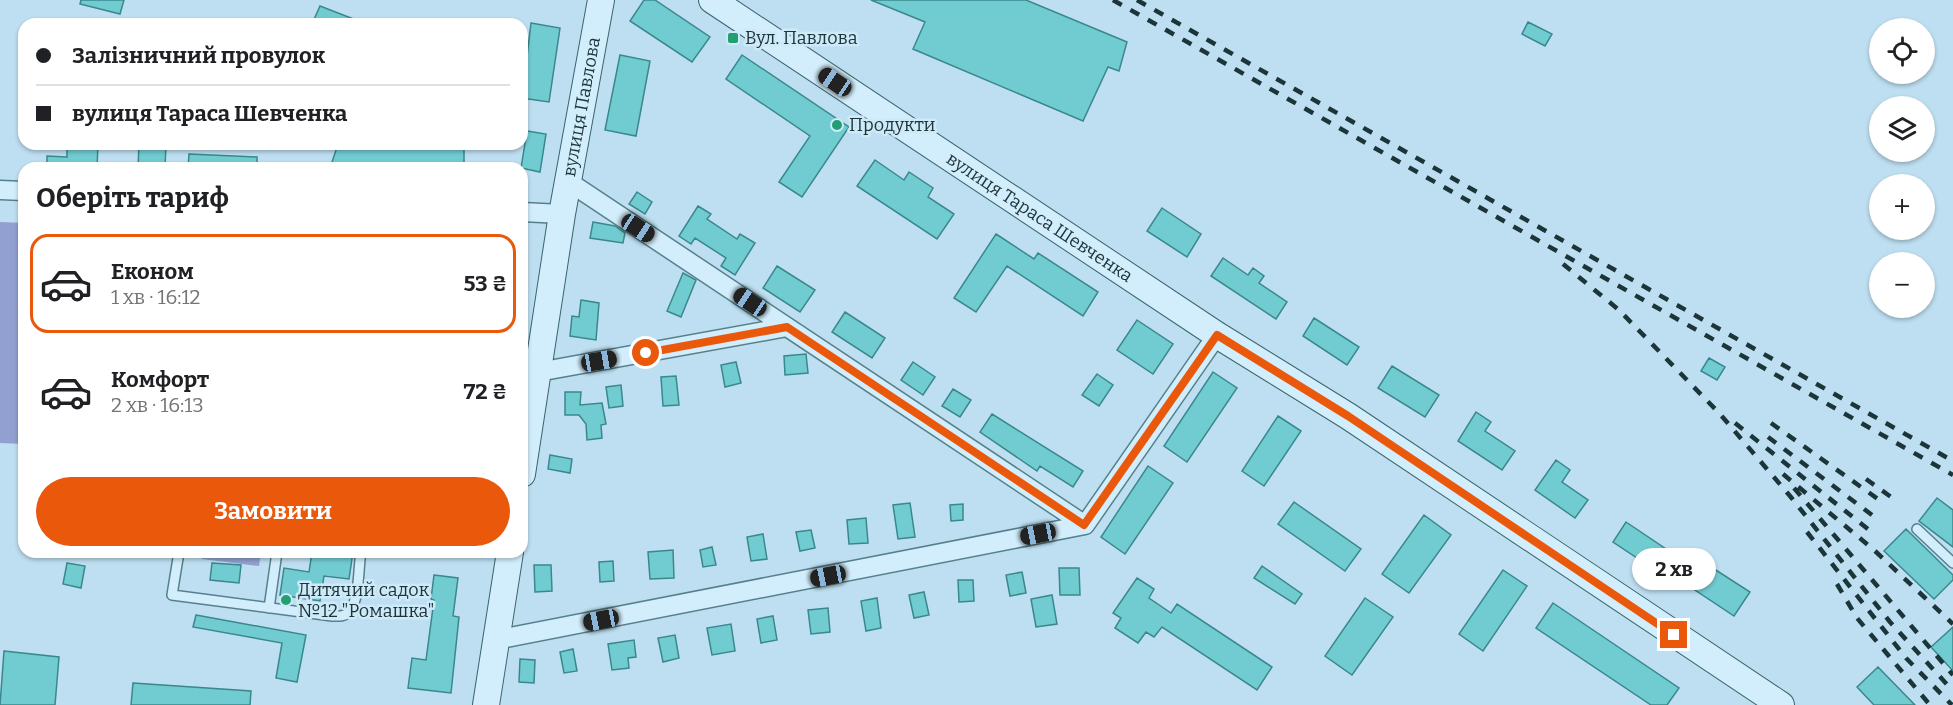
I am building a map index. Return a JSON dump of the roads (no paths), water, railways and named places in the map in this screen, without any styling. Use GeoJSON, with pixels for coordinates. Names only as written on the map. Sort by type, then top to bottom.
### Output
{"type":"FeatureCollection","features":[{"type":"Feature","properties":{"kind":"main road","name":"вулиця Павлова"},"geometry":{"type":"LineString","coordinates":[[528,436],[562,214],[601,0]]}},
{"type":"Feature","properties":{"kind":"main road","name":"вулиця Тараса Шевченка"},"geometry":{"type":"LineString","coordinates":[[712,0],[1217,335],[1348,416],[1780,705]]}},
{"type":"Feature","properties":{"kind":"main road"},"geometry":{"type":"LineString","coordinates":[[486,705],[509,558]]}},
{"type":"Feature","properties":{"kind":"street"},"geometry":{"type":"LineString","coordinates":[[569,182],[1084,525]]}},
{"type":"Feature","properties":{"kind":"street"},"geometry":{"type":"LineString","coordinates":[[0,190],[18,191]]}},
{"type":"Feature","properties":{"kind":"street"},"geometry":{"type":"LineString","coordinates":[[528,213],[562,214]]}},
{"type":"Feature","properties":{"kind":"street"},"geometry":{"type":"LineString","coordinates":[[538,372],[787,327]]}},
{"type":"Feature","properties":{"kind":"street"},"geometry":{"type":"LineString","coordinates":[[495,640],[1084,525],[1217,335]]}},
{"type":"Feature","properties":{"kind":"lane"},"geometry":{"type":"LineString","coordinates":[[1917,529],[1953,563]]}},
{"type":"Feature","properties":{"kind":"lane"},"geometry":{"type":"LineString","coordinates":[[178,558],[172,595],[332,616],[342,616],[350,612],[359,558]]}},
{"type":"Feature","properties":{"kind":"lane"},"geometry":{"type":"LineString","coordinates":[[269,608],[276,558]]}},
{"type":"Feature","properties":{"kind":"railway"},"geometry":{"type":"LineString","coordinates":[[1113,0],[1953,475]]}},
{"type":"Feature","properties":{"kind":"railway"},"geometry":{"type":"LineString","coordinates":[[1137,0],[1953,461]]}},
{"type":"Feature","properties":{"kind":"railway"},"geometry":{"type":"LineString","coordinates":[[1563,264],[1619,310],[1720,414],[1790,496],[1890,622],[1953,691]]}},
{"type":"Feature","properties":{"kind":"railway"},"geometry":{"type":"LineString","coordinates":[[1735,423],[1869,530]]}},
{"type":"Feature","properties":{"kind":"railway"},"geometry":{"type":"LineString","coordinates":[[1771,423],[1885,504]]}},
{"type":"Feature","properties":{"kind":"railway"},"geometry":{"type":"LineString","coordinates":[[1768,437],[1876,518]]}},
{"type":"Feature","properties":{"kind":"railway"},"geometry":{"type":"LineString","coordinates":[[1783,474],[1874,550],[1953,624]]}},
{"type":"Feature","properties":{"kind":"railway"},"geometry":{"type":"LineString","coordinates":[[1866,479],[1891,497]]}},
{"type":"Feature","properties":{"kind":"railway"},"geometry":{"type":"LineString","coordinates":[[1794,488],[1953,675]]}},
{"type":"Feature","properties":{"kind":"railway"},"geometry":{"type":"LineString","coordinates":[[1807,532],[1906,658],[1952,705]]}},
{"type":"Feature","properties":{"kind":"railway"},"geometry":{"type":"LineString","coordinates":[[1837,584],[1857,618],[1930,705]]}},
{"type":"Feature","properties":{"kind":"place","name":"Вул. Павлова"},"geometry":{"type":"Point","coordinates":[733,38]}},
{"type":"Feature","properties":{"kind":"place","name":"Продукти"},"geometry":{"type":"Point","coordinates":[837,125]}},
{"type":"Feature","properties":{"kind":"place","name":"Дитячий садок №12 \"Ромашка\""},"geometry":{"type":"Point","coordinates":[286,600]}}]}
